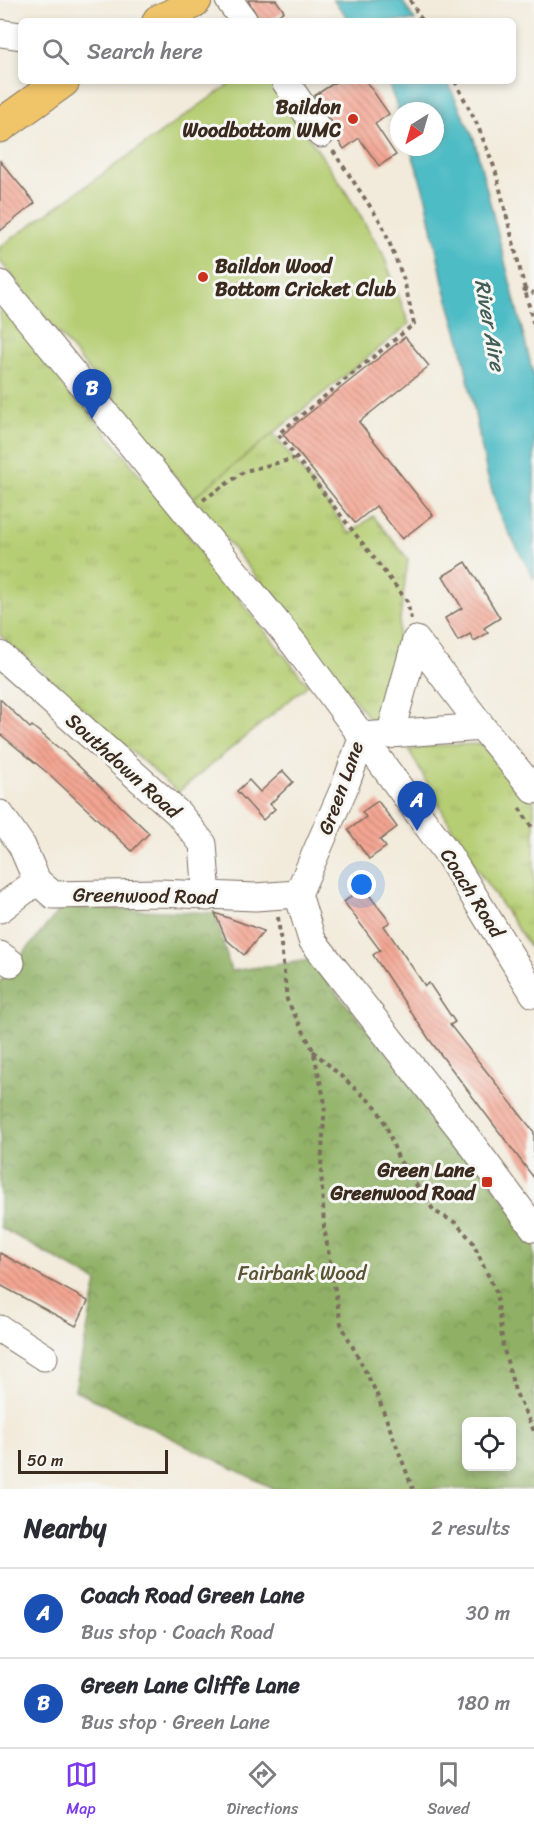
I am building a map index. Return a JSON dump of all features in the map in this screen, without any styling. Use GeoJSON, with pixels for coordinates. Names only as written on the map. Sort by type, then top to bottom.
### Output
{"type":"FeatureCollection","features":[{"type":"Feature","properties":{"kind":"main road"},"geometry":{"type":"LineString","coordinates":[[142,18],[158,0]]}},
{"type":"Feature","properties":{"kind":"main road"},"geometry":{"type":"LineString","coordinates":[[166,18],[195,0]]}},
{"type":"Feature","properties":{"kind":"main road"},"geometry":{"type":"LineString","coordinates":[[0,126],[59,84]]}},
{"type":"Feature","properties":{"kind":"street"},"geometry":{"type":"LineString","coordinates":[[229,0],[241,18]]}},
{"type":"Feature","properties":{"kind":"street"},"geometry":{"type":"LineString","coordinates":[[0,33],[18,36]]}},
{"type":"Feature","properties":{"kind":"street"},"geometry":{"type":"LineString","coordinates":[[287,84],[321,134]]}},
{"type":"Feature","properties":{"kind":"street","name":"Green Lane"},"geometry":{"type":"LineString","coordinates":[[0,284],[260,602],[363,736],[345,786],[287,902]]}},
{"type":"Feature","properties":{"kind":"street"},"geometry":{"type":"LineString","coordinates":[[390,735],[416,640]]}},
{"type":"Feature","properties":{"kind":"street"},"geometry":{"type":"LineString","coordinates":[[416,640],[482,727],[534,790]]}},
{"type":"Feature","properties":{"kind":"street","name":"Southdown Road"},"geometry":{"type":"LineString","coordinates":[[0,655],[178,813],[203,844],[207,897]]}},
{"type":"Feature","properties":{"kind":"street"},"geometry":{"type":"LineString","coordinates":[[363,736],[482,727]]}},
{"type":"Feature","properties":{"kind":"street","name":"Coach Road"},"geometry":{"type":"LineString","coordinates":[[363,736],[448,854],[534,994]]}},
{"type":"Feature","properties":{"kind":"street"},"geometry":{"type":"LineString","coordinates":[[0,814],[22,846],[37,881],[0,909]]}},
{"type":"Feature","properties":{"kind":"street","name":"Greenwood Road"},"geometry":{"type":"LineString","coordinates":[[37,881],[53,895],[159,893],[287,902]]}},
{"type":"Feature","properties":{"kind":"street"},"geometry":{"type":"LineString","coordinates":[[287,902],[312,940],[462,1131],[534,1228]]}},
{"type":"Feature","properties":{"kind":"street"},"geometry":{"type":"LineString","coordinates":[[0,1329],[44,1357]]}},
{"type":"Feature","properties":{"kind":"path"},"geometry":{"type":"LineString","coordinates":[[410,0],[420,18]]}},
{"type":"Feature","properties":{"kind":"path"},"geometry":{"type":"LineString","coordinates":[[457,84],[477,124],[495,169],[534,326]]}},
{"type":"Feature","properties":{"kind":"path"},"geometry":{"type":"LineString","coordinates":[[321,134],[382,224],[404,280],[414,324],[278,434],[407,601],[416,640]]}},
{"type":"Feature","properties":{"kind":"path"},"geometry":{"type":"LineString","coordinates":[[523,288],[534,293]]}},
{"type":"Feature","properties":{"kind":"path"},"geometry":{"type":"LineString","coordinates":[[201,501],[245,471],[297,458]]}},
{"type":"Feature","properties":{"kind":"path"},"geometry":{"type":"LineString","coordinates":[[287,902],[287,999],[313,1050],[325,1103],[321,1167],[324,1227],[342,1324],[376,1392],[413,1489]]}},
{"type":"Feature","properties":{"kind":"path"},"geometry":{"type":"LineString","coordinates":[[313,1050],[376,1107],[386,1125],[398,1158],[434,1211],[456,1222],[472,1241],[496,1292],[503,1346],[515,1391],[534,1431]]}},
{"type":"Feature","properties":{"kind":"green space","name":"Baildon Wood Bottom Cricket Club"},"geometry":{"type":"Polygon","coordinates":[[[230,84],[272,84],[343,187],[383,254],[409,324],[193,498],[0,261],[0,247],[230,84]]]}},
{"type":"Feature","properties":{"kind":"green space"},"geometry":{"type":"Polygon","coordinates":[[[0,300],[308,685],[178,792],[0,635],[0,300]]]}},
{"type":"Feature","properties":{"kind":"green space"},"geometry":{"type":"Polygon","coordinates":[[[273,433],[350,534],[373,516],[408,559],[390,695],[372,722],[193,498],[273,433]]]}},
{"type":"Feature","properties":{"kind":"green space"},"geometry":{"type":"Polygon","coordinates":[[[481,744],[534,791],[534,953],[463,848],[409,750],[430,746],[481,744]]]}},
{"type":"Feature","properties":{"kind":"green space","name":"Fairbank Wood"},"geometry":{"type":"Polygon","coordinates":[[[62,907],[215,913],[231,971],[309,960],[453,1131],[534,1240],[534,1489],[274,1489],[75,1390],[97,1282],[0,1227],[0,982],[62,907]]]}},
{"type":"Feature","properties":{"kind":"water"},"geometry":{"type":"Polygon","coordinates":[[[333,0],[402,0],[413,18],[348,18],[333,0]]]}},
{"type":"Feature","properties":{"kind":"water","name":"River Aire"},"geometry":{"type":"Polygon","coordinates":[[[388,84],[448,84],[474,139],[534,377],[534,579],[500,516],[487,474],[461,344],[444,286],[426,198],[413,156],[444,156],[444,102],[395,102],[388,84]]]}},
{"type":"Feature","properties":{"kind":"building"},"geometry":{"type":"Polygon","coordinates":[[[248,0],[276,0],[284,11],[274,18],[258,18],[248,0]]]}},
{"type":"Feature","properties":{"kind":"building","name":"Baildon Woodbottom WMC"},"geometry":{"type":"Polygon","coordinates":[[[332,84],[368,84],[389,114],[375,124],[390,146],[390,156],[394,156],[379,166],[359,138],[344,149],[336,138],[334,125],[314,96],[332,84]]]}},
{"type":"Feature","properties":{"kind":"building"},"geometry":{"type":"Polygon","coordinates":[[[0,161],[35,203],[0,231],[0,161]]]}},
{"type":"Feature","properties":{"kind":"building"},"geometry":{"type":"Polygon","coordinates":[[[405,337],[429,366],[359,422],[433,515],[402,539],[376,506],[355,523],[283,434],[405,337]]]}},
{"type":"Feature","properties":{"kind":"building"},"geometry":{"type":"Polygon","coordinates":[[[466,562],[500,618],[484,628],[488,633],[474,641],[470,634],[458,641],[445,618],[462,608],[443,576],[466,562]]]}},
{"type":"Feature","properties":{"kind":"building"},"geometry":{"type":"Polygon","coordinates":[[[0,699],[30,728],[32,726],[66,754],[149,833],[132,851],[49,774],[0,734],[0,699]]]}},
{"type":"Feature","properties":{"kind":"building"},"geometry":{"type":"Polygon","coordinates":[[[283,771],[293,782],[270,804],[275,809],[263,820],[237,791],[249,780],[260,792],[283,771]]]}},
{"type":"Feature","properties":{"kind":"building"},"geometry":{"type":"Polygon","coordinates":[[[378,801],[397,827],[380,840],[386,847],[369,859],[348,830],[366,817],[362,812],[378,801]]]}},
{"type":"Feature","properties":{"kind":"building"},"geometry":{"type":"Polygon","coordinates":[[[363,887],[390,922],[384,926],[425,986],[429,983],[455,1022],[450,1025],[534,1132],[534,1178],[429,1039],[373,955],[380,950],[344,902],[363,887]]]}},
{"type":"Feature","properties":{"kind":"building"},"geometry":{"type":"Polygon","coordinates":[[[215,913],[264,931],[244,955],[226,939],[215,913]]]}},
{"type":"Feature","properties":{"kind":"building"},"geometry":{"type":"Polygon","coordinates":[[[0,1253],[88,1301],[76,1326],[0,1285],[0,1253]]]}},
{"type":"Feature","properties":{"kind":"place","name":"Baildon Woodbottom WMC"},"geometry":{"type":"Point","coordinates":[353,119]}},
{"type":"Feature","properties":{"kind":"place","name":"Baildon Wood Bottom Cricket Club"},"geometry":{"type":"Point","coordinates":[203,277]}},
{"type":"Feature","properties":{"kind":"place","name":"Green Lane Cliffe Lane"},"geometry":{"type":"Point","coordinates":[92,419]}},
{"type":"Feature","properties":{"kind":"place","name":"Coach Road Green Lane"},"geometry":{"type":"Point","coordinates":[417,831]}},
{"type":"Feature","properties":{"kind":"place","name":"Green Lane Greenwood Road"},"geometry":{"type":"Point","coordinates":[487,1182]}}]}
